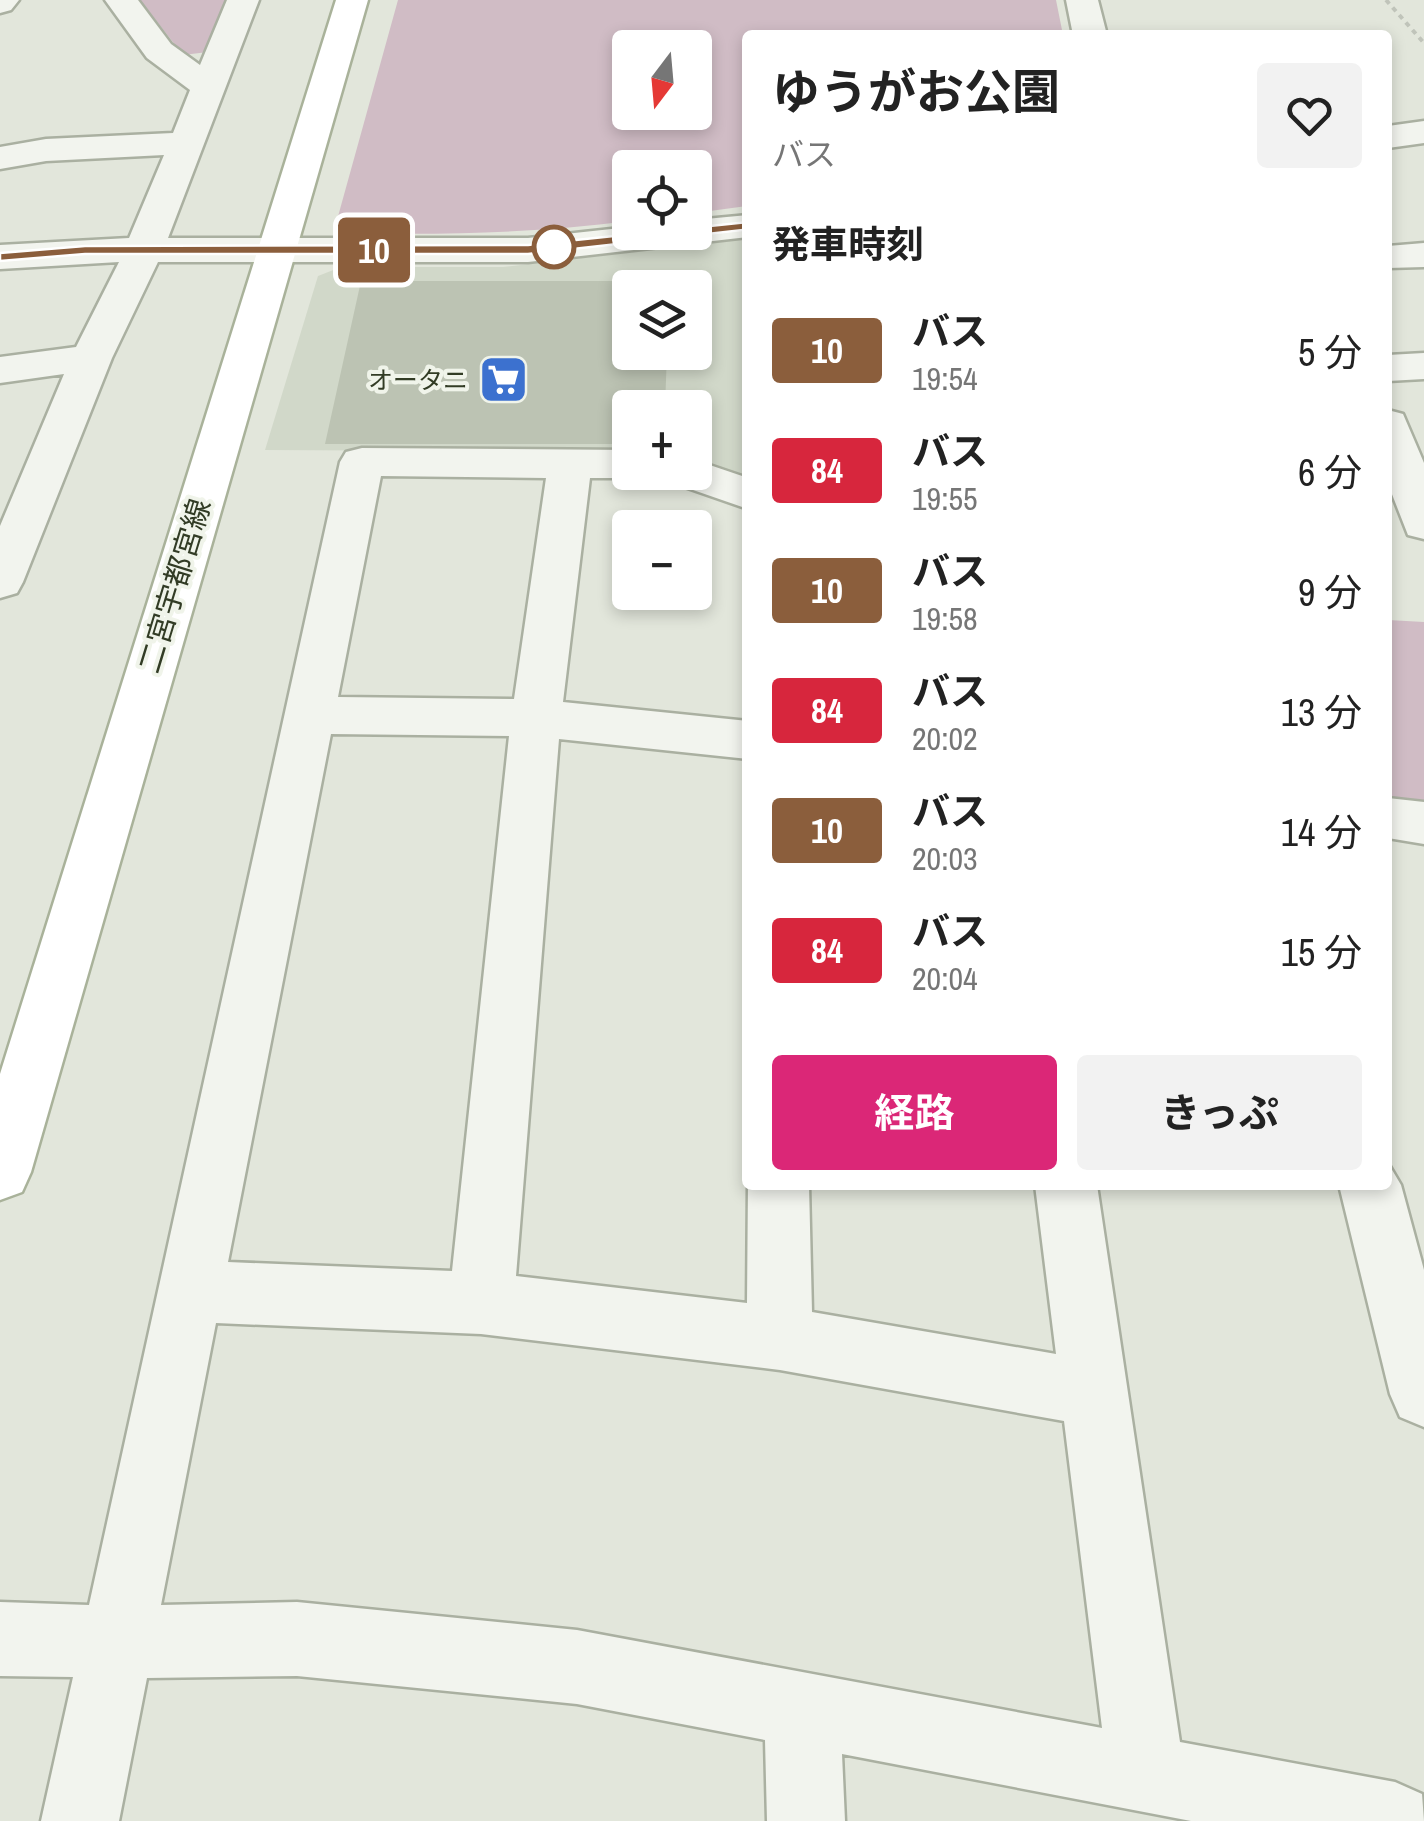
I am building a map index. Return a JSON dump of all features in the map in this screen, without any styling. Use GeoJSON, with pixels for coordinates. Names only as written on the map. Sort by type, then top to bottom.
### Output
{"type":"FeatureCollection","features":[{"type":"Feature","properties":{"kind":"main road","name":"二宮宇都宮線"},"geometry":{"type":"LineString","coordinates":[[0,1172],[352,0]]}},
{"type":"Feature","properties":{"kind":"street"},"geometry":{"type":"LineString","coordinates":[[121,0],[159,51],[207,86]]}},
{"type":"Feature","properties":{"kind":"street"},"geometry":{"type":"LineString","coordinates":[[0,582],[91,358],[144,250],[243,0]]}},
{"type":"Feature","properties":{"kind":"street"},"geometry":{"type":"LineString","coordinates":[[1082,0],[1089,30]]}},
{"type":"Feature","properties":{"kind":"street"},"geometry":{"type":"LineString","coordinates":[[1392,137],[1424,132]]}},
{"type":"Feature","properties":{"kind":"street"},"geometry":{"type":"LineString","coordinates":[[0,158],[46,150],[186,142]]}},
{"type":"Feature","properties":{"kind":"street"},"geometry":{"type":"LineString","coordinates":[[0,256],[144,250],[528,250],[742,227]]}},
{"type":"Feature","properties":{"kind":"street"},"geometry":{"type":"LineString","coordinates":[[1392,257],[1424,255]]}},
{"type":"Feature","properties":{"kind":"street"},"geometry":{"type":"LineString","coordinates":[[0,370],[91,358]]}},
{"type":"Feature","properties":{"kind":"street"},"geometry":{"type":"LineString","coordinates":[[1392,368],[1424,366]]}},
{"type":"Feature","properties":{"kind":"street"},"geometry":{"type":"LineString","coordinates":[[1392,435],[1424,524]]}},
{"type":"Feature","properties":{"kind":"street"},"geometry":{"type":"LineString","coordinates":[[80,1821],[362,462],[612,464]]}},
{"type":"Feature","properties":{"kind":"street"},"geometry":{"type":"LineString","coordinates":[[482,1302],[536,718],[570,463]]}},
{"type":"Feature","properties":{"kind":"street"},"geometry":{"type":"LineString","coordinates":[[712,481],[742,492]]}},
{"type":"Feature","properties":{"kind":"street"},"geometry":{"type":"LineString","coordinates":[[309,715],[536,718],[742,739]]}},
{"type":"Feature","properties":{"kind":"street"},"geometry":{"type":"LineString","coordinates":[[1392,819],[1424,823]]}},
{"type":"Feature","properties":{"kind":"street"},"geometry":{"type":"LineString","coordinates":[[778,1190],[780,1338]]}},
{"type":"Feature","properties":{"kind":"street"},"geometry":{"type":"LineString","coordinates":[[1067,1190],[1146,1774]]}},
{"type":"Feature","properties":{"kind":"street"},"geometry":{"type":"LineString","coordinates":[[1371,1190],[1424,1394]]}},
{"type":"Feature","properties":{"kind":"street"},"geometry":{"type":"LineString","coordinates":[[190,1291],[482,1302],[780,1338],[1095,1394]]}},
{"type":"Feature","properties":{"kind":"street"},"geometry":{"type":"LineString","coordinates":[[0,1639],[117,1642],[297,1639],[577,1667],[1395,1821]]}},
{"type":"Feature","properties":{"kind":"street"},"geometry":{"type":"LineString","coordinates":[[802,1710],[806,1821]]}},
{"type":"Feature","properties":{"kind":"path"},"geometry":{"type":"LineString","coordinates":[[1386,0],[1424,43]]}},
{"type":"Feature","properties":{"kind":"shaded area"},"geometry":{"type":"Polygon","coordinates":[[[140,0],[229,0],[208,52],[183,55],[140,0]]]}},
{"type":"Feature","properties":{"kind":"shaded area"},"geometry":{"type":"Polygon","coordinates":[[[398,0],[1056,0],[1062,30],[742,30],[742,207],[712,211],[712,150],[612,150],[612,223],[525,231],[350,233],[337,220],[398,0]]]}},
{"type":"Feature","properties":{"kind":"shaded area","name":"オータニ"},"geometry":{"type":"Polygon","coordinates":[[[742,240],[742,483],[712,471],[712,390],[612,390],[612,452],[265,450],[318,276],[341,267],[503,267],[651,250],[712,250],[712,243],[742,240]]]}},
{"type":"Feature","properties":{"kind":"shaded area"},"geometry":{"type":"Polygon","coordinates":[[[1392,620],[1424,622],[1424,805],[1392,801],[1392,620]]]}},
{"type":"Feature","properties":{"kind":"building","name":"オータニ"},"geometry":{"type":"Polygon","coordinates":[[[361,281],[612,281],[612,370],[666,370],[666,390],[612,390],[612,444],[325,444],[361,281]]]}},
{"type":"Feature","properties":{"kind":"bus line","name":"10"},"geometry":{"type":"LineString","coordinates":[[0,257],[85,250],[528,250],[742,227]]}},
{"type":"Feature","properties":{"kind":"place","name":"オータニ"},"geometry":{"type":"Point","coordinates":[503,380]}}]}
